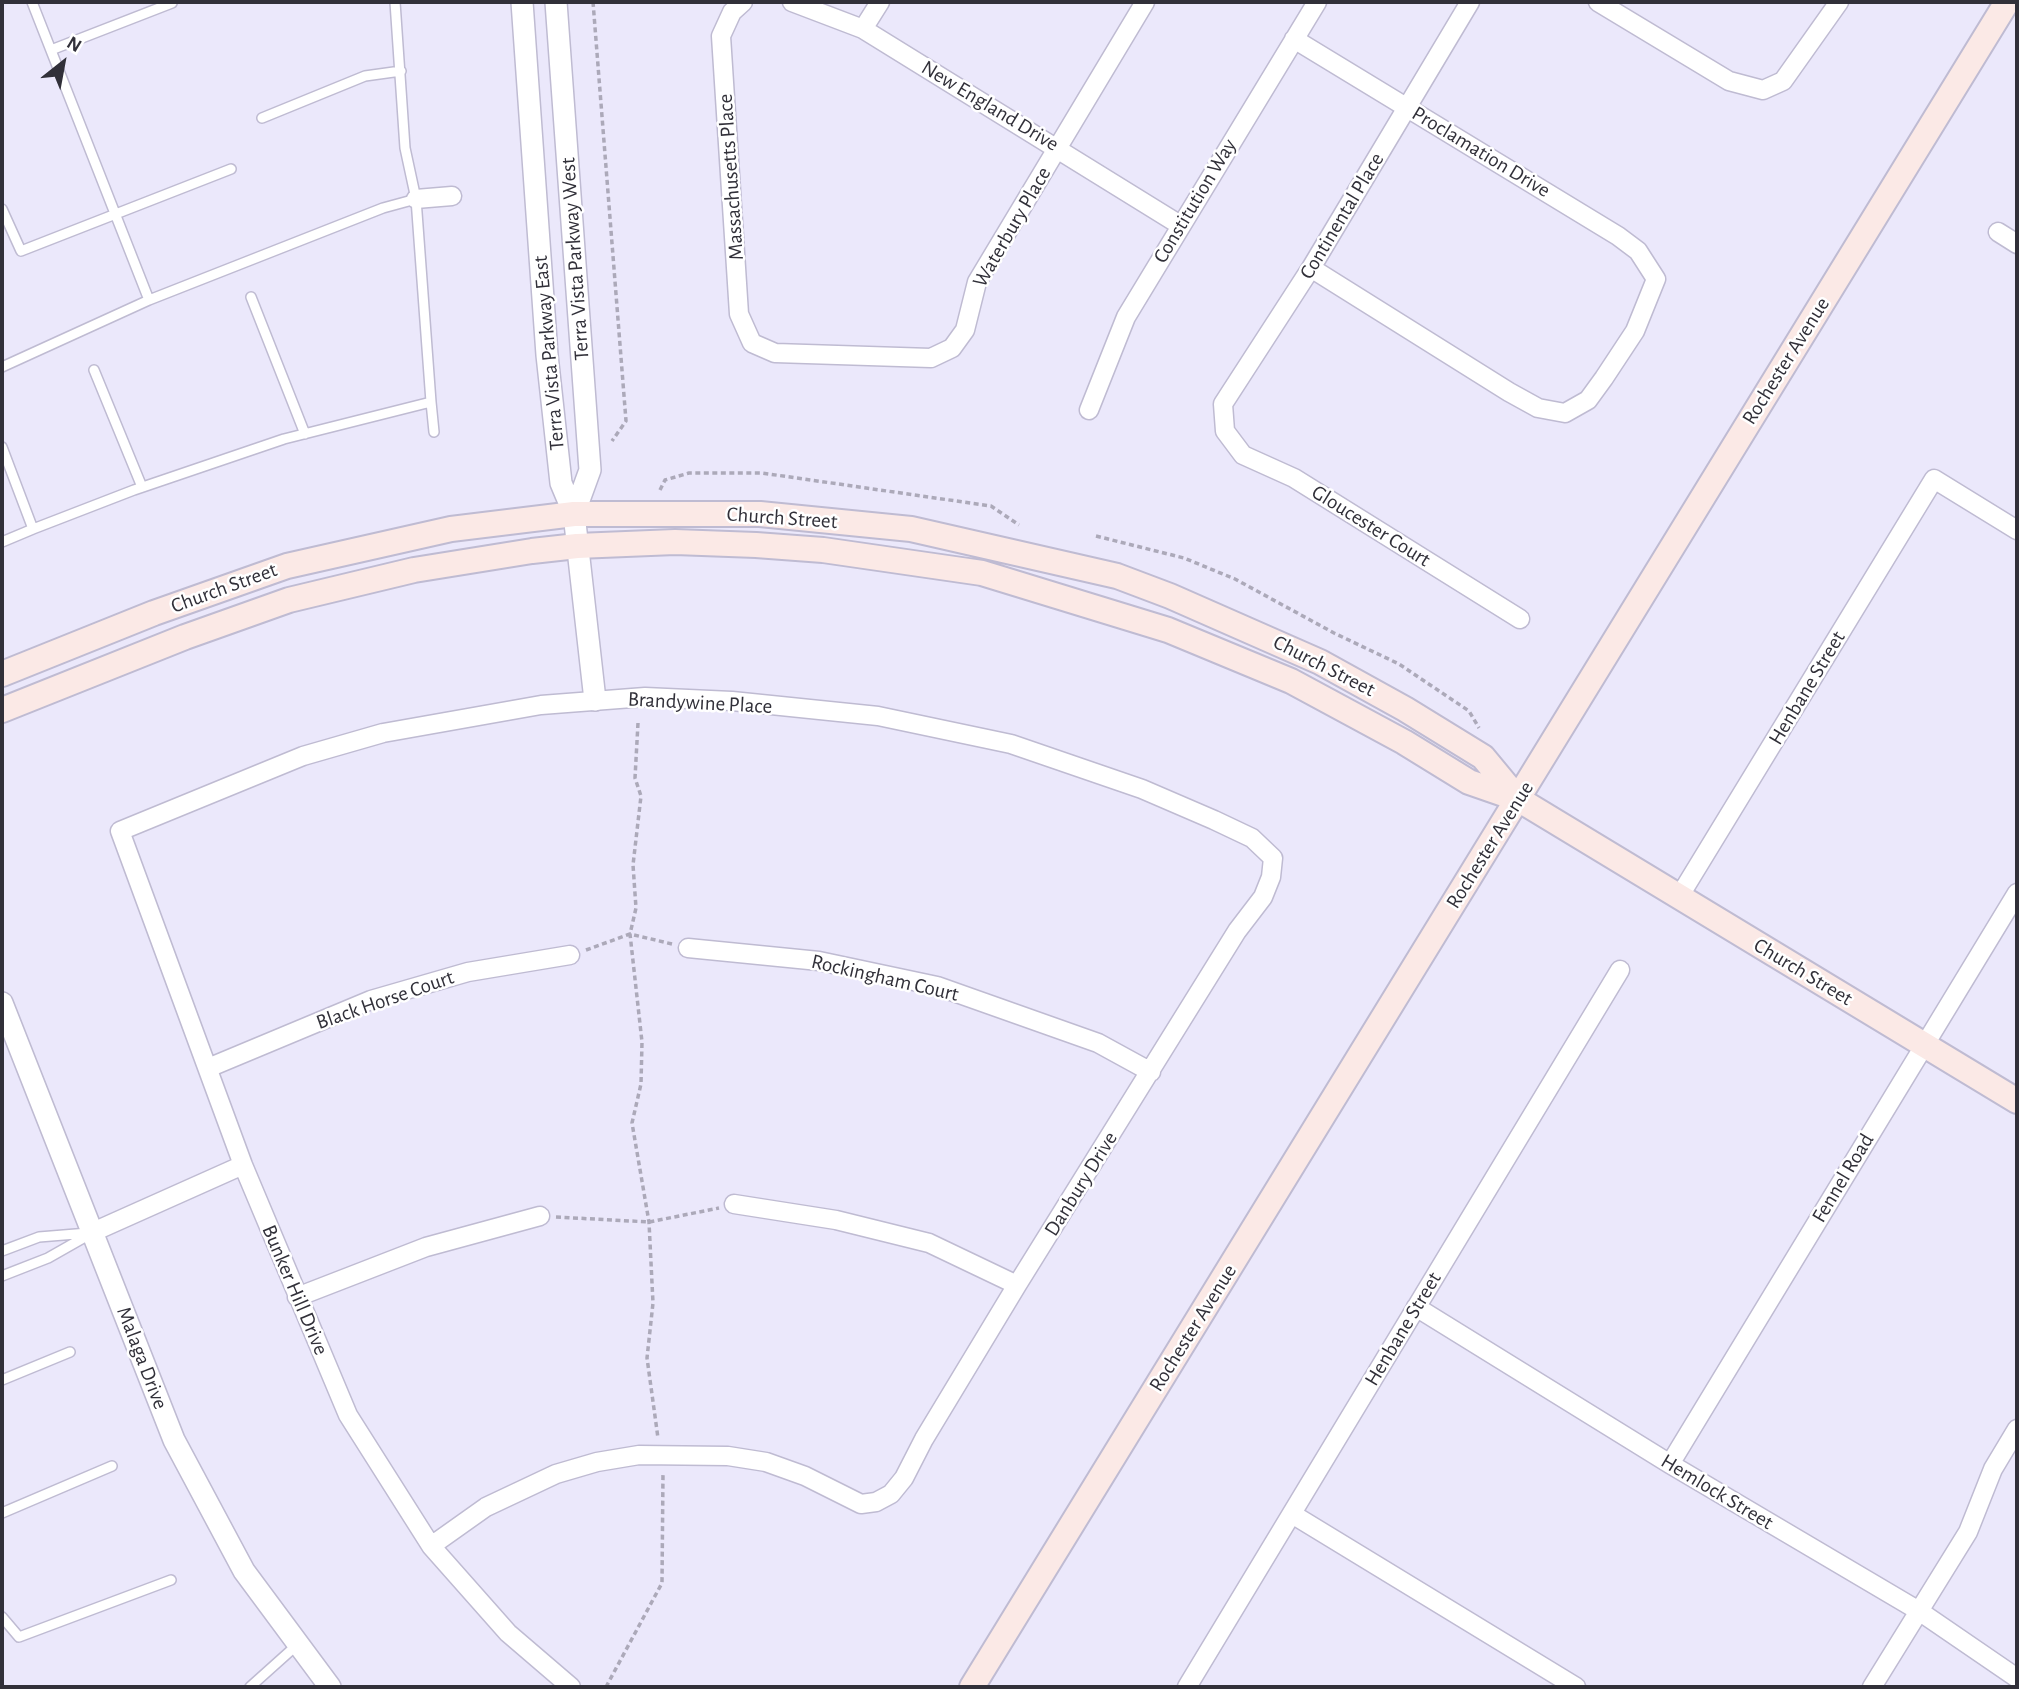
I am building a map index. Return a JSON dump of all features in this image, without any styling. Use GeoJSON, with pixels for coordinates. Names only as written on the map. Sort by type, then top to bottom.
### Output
{"type":"FeatureCollection","features":[{"type":"Feature","properties":{"kind":"main road","name":"Rochester Avenue"},"geometry":{"type":"LineString","coordinates":[[972,1687],[2007,2]]}},
{"type":"Feature","properties":{"kind":"main road","name":"Church Street"},"geometry":{"type":"LineString","coordinates":[[2,674],[154,613],[287,566],[451,529],[574,514],[760,514],[911,529],[1117,576],[1250,629],[1405,709],[1483,757],[1518,799]]}},
{"type":"Feature","properties":{"kind":"main road","name":"Church Street"},"geometry":{"type":"LineString","coordinates":[[2,710],[172,642],[289,600],[414,570],[577,546],[675,542],[756,545],[848,553],[982,573],[1168,630],[1319,696],[1469,782],[1518,799],[2017,1101]]}},
{"type":"Feature","properties":{"kind":"street","name":"Terra Vista Parkway East"},"geometry":{"type":"LineString","coordinates":[[522,2],[547,355],[561,483],[574,514],[595,701]]}},
{"type":"Feature","properties":{"kind":"street","name":"Terra Vista Parkway West"},"geometry":{"type":"LineString","coordinates":[[556,2],[590,470],[574,514]]}},
{"type":"Feature","properties":{"kind":"street","name":"New England Drive"},"geometry":{"type":"LineString","coordinates":[[792,2],[863,29],[1058,147],[1180,225]]}},
{"type":"Feature","properties":{"kind":"street"},"geometry":{"type":"LineString","coordinates":[[863,29],[880,2]]}},
{"type":"Feature","properties":{"kind":"street","name":"Waterbury Place"},"geometry":{"type":"LineString","coordinates":[[952,348],[965,330],[977,282],[1145,2]]}},
{"type":"Feature","properties":{"kind":"street","name":"Constitution Way"},"geometry":{"type":"LineString","coordinates":[[1089,410],[1126,317],[1317,2]]}},
{"type":"Feature","properties":{"kind":"street","name":"Continental Place"},"geometry":{"type":"LineString","coordinates":[[1225,431],[1223,404],[1311,268],[1470,2]]}},
{"type":"Feature","properties":{"kind":"street"},"geometry":{"type":"LineString","coordinates":[[1598,2],[1729,81],[1763,90],[1783,80],[1810,46],[1839,2]]}},
{"type":"Feature","properties":{"kind":"street","name":"Massachusetts Place"},"geometry":{"type":"LineString","coordinates":[[737,7],[721,36],[739,314],[752,343],[775,353],[931,358],[952,348]]}},
{"type":"Feature","properties":{"kind":"street","name":"Proclamation Drive"},"geometry":{"type":"LineString","coordinates":[[1294,39],[1618,236],[1638,251],[1657,279],[1635,331],[1604,378],[1588,401],[1566,413],[1538,408],[1509,392],[1311,268]]}},
{"type":"Feature","properties":{"kind":"street"},"geometry":{"type":"LineString","coordinates":[[416,200],[452,196]]}},
{"type":"Feature","properties":{"kind":"street"},"geometry":{"type":"LineString","coordinates":[[1998,232],[2017,244]]}},
{"type":"Feature","properties":{"kind":"street","name":"Gloucester Court"},"geometry":{"type":"LineString","coordinates":[[1225,431],[1243,456],[1294,478],[1520,619]]}},
{"type":"Feature","properties":{"kind":"street","name":"Henbane Street"},"geometry":{"type":"LineString","coordinates":[[1679,897],[1934,479],[2017,530]]}},
{"type":"Feature","properties":{"kind":"street","name":"Brandywine Place"},"geometry":{"type":"LineString","coordinates":[[120,831],[303,756],[383,733],[529,707],[645,697],[732,701],[878,716],[1010,744],[1142,789],[1214,820],[1252,838],[1273,858]]}},
{"type":"Feature","properties":{"kind":"street","name":"Bunker Hill Drive"},"geometry":{"type":"LineString","coordinates":[[120,831],[243,1165],[348,1415],[431,1546],[508,1633],[571,1687]]}},
{"type":"Feature","properties":{"kind":"street","name":"Danbury Drive"},"geometry":{"type":"LineString","coordinates":[[662,1455],[728,1456],[766,1462],[805,1475],[861,1504],[876,1502],[891,1494],[904,1478],[1017,1285],[1237,931],[1263,897],[1273,858]]}},
{"type":"Feature","properties":{"kind":"street","name":"Fennel Road"},"geometry":{"type":"LineString","coordinates":[[1670,1464],[2017,893]]}},
{"type":"Feature","properties":{"kind":"street","name":"Rockingham Court"},"geometry":{"type":"LineString","coordinates":[[688,948],[819,961],[937,986],[1098,1043],[1151,1072]]}},
{"type":"Feature","properties":{"kind":"street","name":"Black Horse Court"},"geometry":{"type":"LineString","coordinates":[[208,1068],[371,1000],[468,972],[570,955]]}},
{"type":"Feature","properties":{"kind":"street","name":"Henbane Street"},"geometry":{"type":"LineString","coordinates":[[1187,1687],[1620,970]]}},
{"type":"Feature","properties":{"kind":"street","name":"Malaga Drive"},"geometry":{"type":"LineString","coordinates":[[2,1003],[174,1440],[244,1571],[330,1687]]}},
{"type":"Feature","properties":{"kind":"street"},"geometry":{"type":"LineString","coordinates":[[93,1232],[243,1165]]}},
{"type":"Feature","properties":{"kind":"street"},"geometry":{"type":"LineString","coordinates":[[734,1204],[836,1220],[929,1243],[1017,1285]]}},
{"type":"Feature","properties":{"kind":"street"},"geometry":{"type":"LineString","coordinates":[[297,1297],[426,1247],[540,1216]]}},
{"type":"Feature","properties":{"kind":"street","name":"Hemlock Street"},"geometry":{"type":"LineString","coordinates":[[1416,1307],[1670,1464],[1919,1611],[2017,1678]]}},
{"type":"Feature","properties":{"kind":"street"},"geometry":{"type":"LineString","coordinates":[[1872,1687],[1968,1532],[1993,1469],[2017,1429]]}},
{"type":"Feature","properties":{"kind":"street"},"geometry":{"type":"LineString","coordinates":[[431,1546],[486,1507],[556,1474],[597,1462],[639,1455],[662,1455]]}},
{"type":"Feature","properties":{"kind":"street"},"geometry":{"type":"LineString","coordinates":[[1292,1514],[1576,1687]]}},
{"type":"Feature","properties":{"kind":"lane"},"geometry":{"type":"LineString","coordinates":[[32,2],[149,300]]}},
{"type":"Feature","properties":{"kind":"lane"},"geometry":{"type":"LineString","coordinates":[[395,2],[405,148],[416,200],[434,432]]}},
{"type":"Feature","properties":{"kind":"lane"},"geometry":{"type":"LineString","coordinates":[[51,50],[172,3]]}},
{"type":"Feature","properties":{"kind":"lane"},"geometry":{"type":"LineString","coordinates":[[262,118],[365,76],[401,71]]}},
{"type":"Feature","properties":{"kind":"lane"},"geometry":{"type":"LineString","coordinates":[[2,209],[21,251],[231,169]]}},
{"type":"Feature","properties":{"kind":"lane"},"geometry":{"type":"LineString","coordinates":[[2,367],[149,300],[383,208],[416,200]]}},
{"type":"Feature","properties":{"kind":"lane"},"geometry":{"type":"LineString","coordinates":[[251,297],[305,433]]}},
{"type":"Feature","properties":{"kind":"lane"},"geometry":{"type":"LineString","coordinates":[[94,370],[142,487]]}},
{"type":"Feature","properties":{"kind":"lane"},"geometry":{"type":"LineString","coordinates":[[2,542],[142,487],[305,433],[432,402]]}},
{"type":"Feature","properties":{"kind":"lane"},"geometry":{"type":"LineString","coordinates":[[2,447],[33,529]]}},
{"type":"Feature","properties":{"kind":"lane"},"geometry":{"type":"LineString","coordinates":[[2,1251],[39,1237],[93,1232]]}},
{"type":"Feature","properties":{"kind":"lane"},"geometry":{"type":"LineString","coordinates":[[2,1276],[48,1258],[93,1232]]}},
{"type":"Feature","properties":{"kind":"lane"},"geometry":{"type":"LineString","coordinates":[[2,1380],[70,1352]]}},
{"type":"Feature","properties":{"kind":"lane"},"geometry":{"type":"LineString","coordinates":[[2,1513],[111,1466]]}},
{"type":"Feature","properties":{"kind":"lane"},"geometry":{"type":"LineString","coordinates":[[2,1617],[19,1637],[171,1580]]}},
{"type":"Feature","properties":{"kind":"lane"},"geometry":{"type":"LineString","coordinates":[[250,1687],[298,1644]]}},
{"type":"Feature","properties":{"kind":"path"},"geometry":{"type":"LineString","coordinates":[[593,2],[626,421],[612,441]]}},
{"type":"Feature","properties":{"kind":"path"},"geometry":{"type":"LineString","coordinates":[[660,490],[665,480],[689,473],[762,473],[991,506],[1019,525]]}},
{"type":"Feature","properties":{"kind":"path"},"geometry":{"type":"LineString","coordinates":[[1096,536],[1184,558],[1234,579],[1334,634],[1408,670],[1469,711],[1483,734]]}},
{"type":"Feature","properties":{"kind":"path"},"geometry":{"type":"LineString","coordinates":[[606,1687],[662,1583],[665,1507],[662,1455],[647,1357],[653,1303],[649,1222],[632,1123],[641,1084],[642,1042],[630,934],[636,908],[633,854],[641,796],[635,778],[638,723]]}},
{"type":"Feature","properties":{"kind":"path"},"geometry":{"type":"LineString","coordinates":[[570,955],[630,934],[688,948]]}},
{"type":"Feature","properties":{"kind":"path"},"geometry":{"type":"LineString","coordinates":[[540,1216],[649,1222],[734,1204]]}}]}
